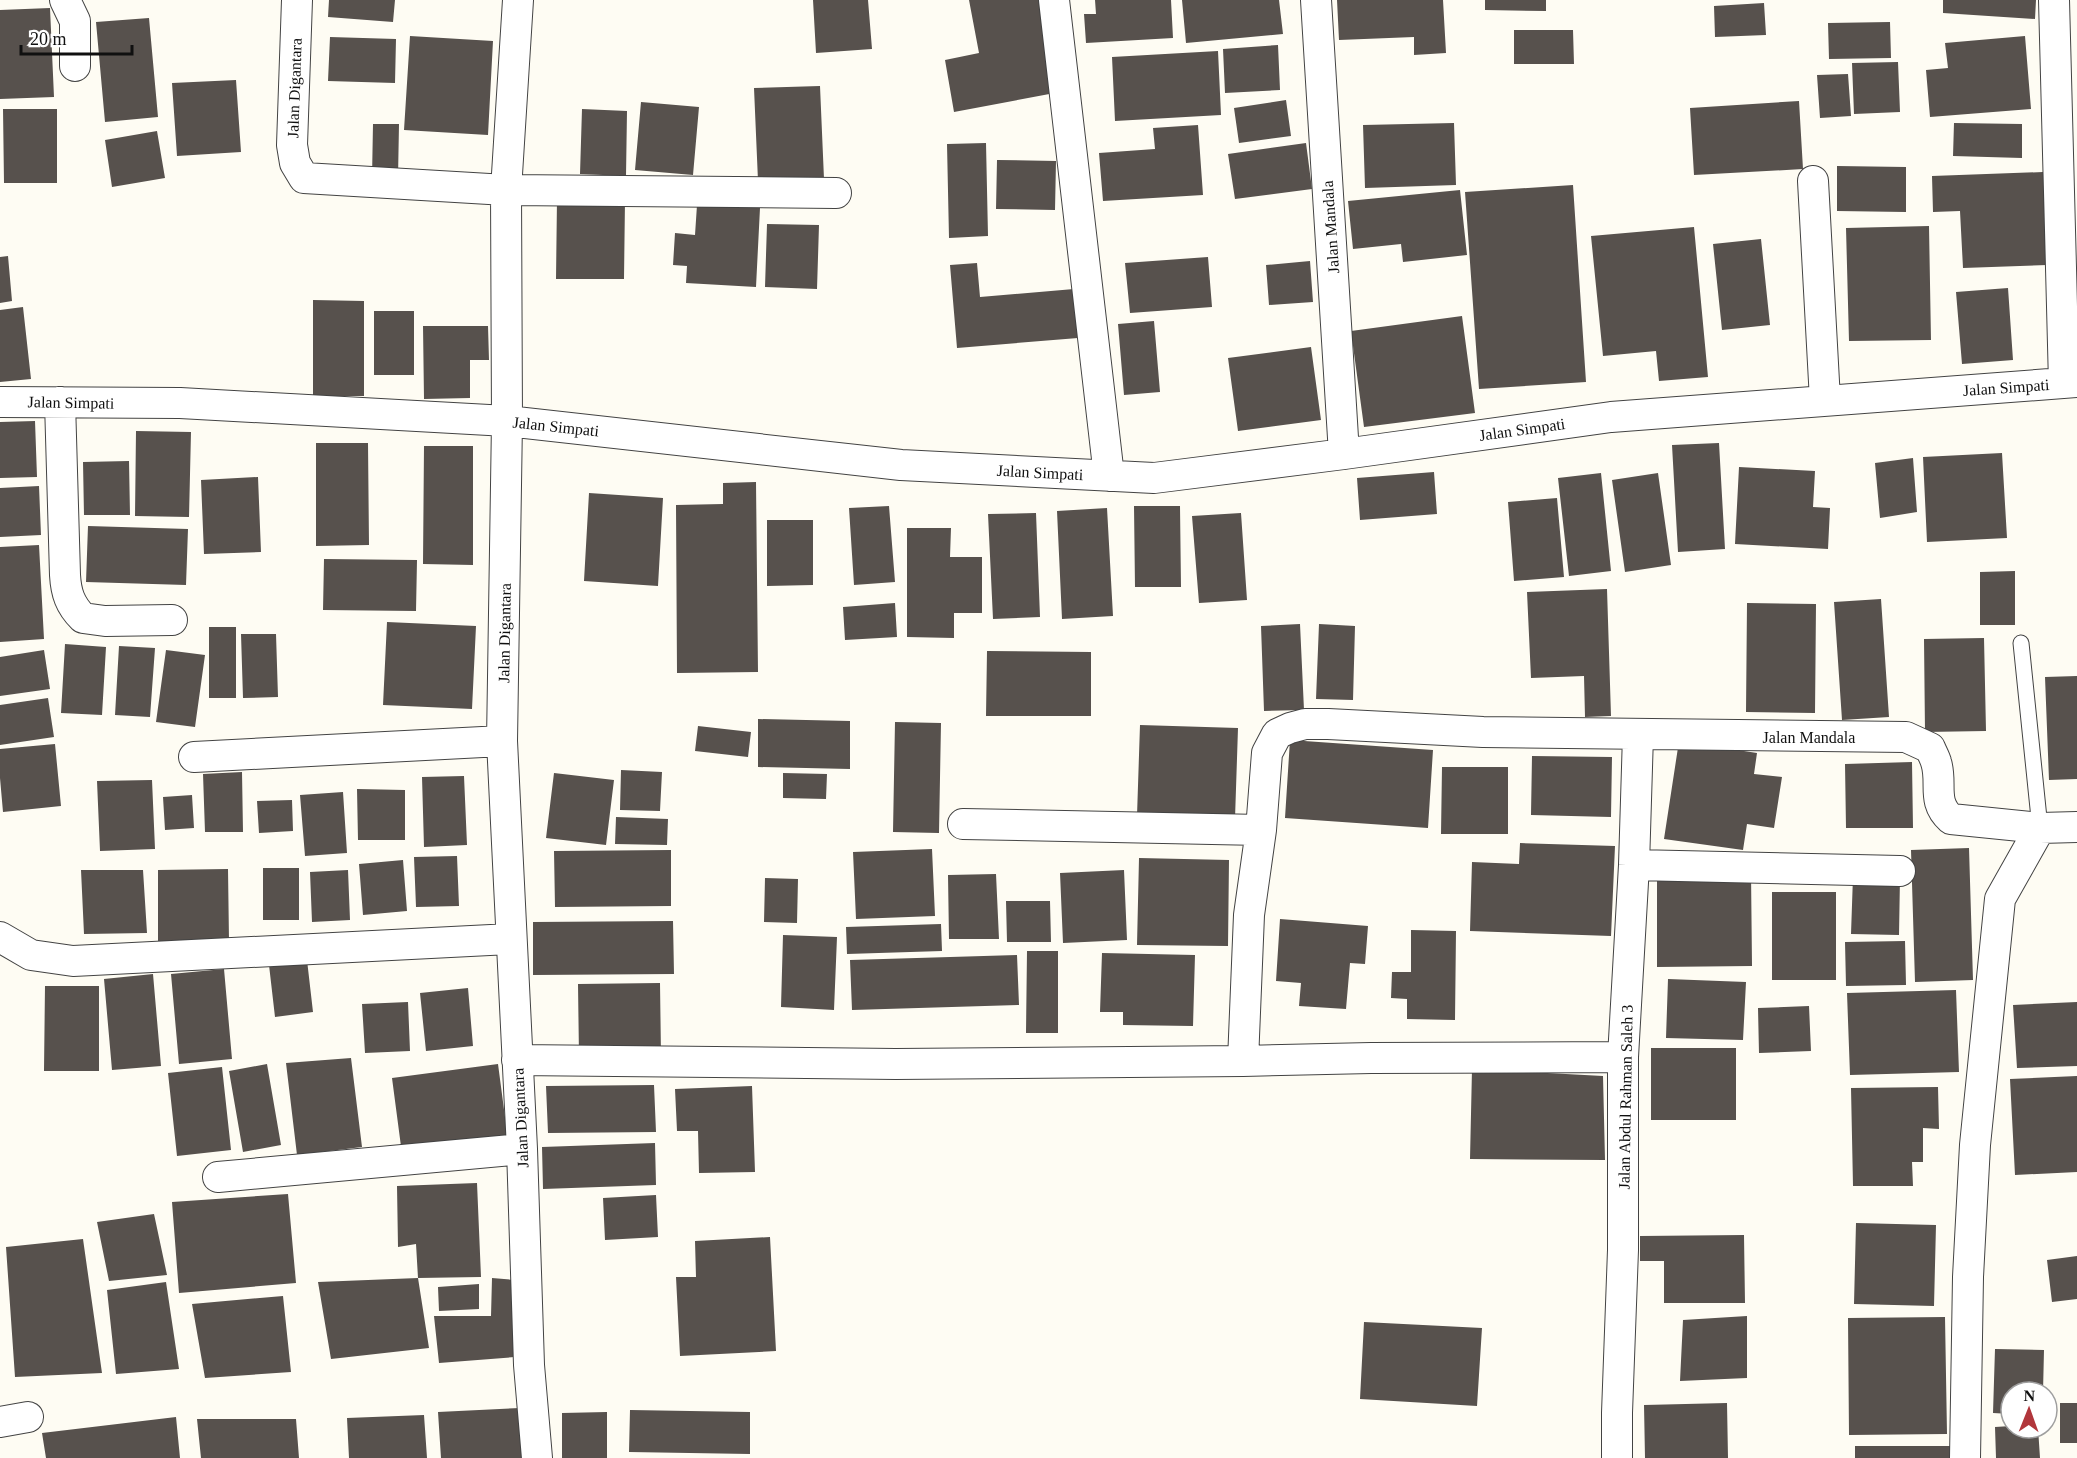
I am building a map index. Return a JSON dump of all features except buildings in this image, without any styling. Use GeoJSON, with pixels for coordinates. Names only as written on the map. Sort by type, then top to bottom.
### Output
{"type":"FeatureCollection","features":[{"type":"Feature","properties":{"kind":"street"},"geometry":{"type":"LineString","coordinates":[[65,0],[75,21],[75,66]]}},
{"type":"Feature","properties":{"kind":"street","name":"Jalan Digantara"},"geometry":{"type":"LineString","coordinates":[[297,0],[292,145],[295,163],[304,178],[506,190],[507,421],[502,741],[522,1149],[529,1365],[537,1458]]}},
{"type":"Feature","properties":{"kind":"street"},"geometry":{"type":"LineString","coordinates":[[518,0],[506,190],[836,193]]}},
{"type":"Feature","properties":{"kind":"street"},"geometry":{"type":"LineString","coordinates":[[1054,0],[1109,476]]}},
{"type":"Feature","properties":{"kind":"street","name":"Jalan Mandala"},"geometry":{"type":"LineString","coordinates":[[1316,0],[1344,454]]}},
{"type":"Feature","properties":{"kind":"street"},"geometry":{"type":"LineString","coordinates":[[2054,0],[2071,382]]}},
{"type":"Feature","properties":{"kind":"street"},"geometry":{"type":"LineString","coordinates":[[1813,180],[1825,399]]}},
{"type":"Feature","properties":{"kind":"street","name":"Jalan Simpati"},"geometry":{"type":"LineString","coordinates":[[0,402],[180,404],[507,421],[901,465],[1154,478],[1611,417],[2071,382]]}},
{"type":"Feature","properties":{"kind":"street"},"geometry":{"type":"LineString","coordinates":[[60,402],[66,591],[73,608],[82,618],[105,621],[172,620]]}},
{"type":"Feature","properties":{"kind":"street","name":"Jalan Mandala"},"geometry":{"type":"LineString","coordinates":[[1243,1061],[1249,915],[1261,830],[1267,753],[1277,734],[1290,728],[1305,724],[1328,724],[1483,732],[1906,737],[1930,748],[1937,763],[1939,801],[1943,812],[1951,819],[2040,828],[2077,827]]}},
{"type":"Feature","properties":{"kind":"street","name":"Jalan Abdul Rahman Saleh 3"},"geometry":{"type":"LineString","coordinates":[[1617,1458],[1623,1250],[1623,1057],[1634,865],[1638,735]]}},
{"type":"Feature","properties":{"kind":"street"},"geometry":{"type":"LineString","coordinates":[[194,757],[502,741]]}},
{"type":"Feature","properties":{"kind":"street"},"geometry":{"type":"LineString","coordinates":[[963,824],[1261,830]]}},
{"type":"Feature","properties":{"kind":"street"},"geometry":{"type":"LineString","coordinates":[[1965,1458],[1968,1277],[1974,1157],[2000,899],[2040,828]]}},
{"type":"Feature","properties":{"kind":"street"},"geometry":{"type":"LineString","coordinates":[[1634,865],[1900,871]]}},
{"type":"Feature","properties":{"kind":"street"},"geometry":{"type":"LineString","coordinates":[[0,937],[31,955],[74,961],[511,939]]}},
{"type":"Feature","properties":{"kind":"street"},"geometry":{"type":"LineString","coordinates":[[517,1060],[884,1064],[1623,1057]]}},
{"type":"Feature","properties":{"kind":"street"},"geometry":{"type":"LineString","coordinates":[[218,1177],[522,1149]]}},
{"type":"Feature","properties":{"kind":"lane"},"geometry":{"type":"LineString","coordinates":[[2021,643],[2040,828]]}}]}
